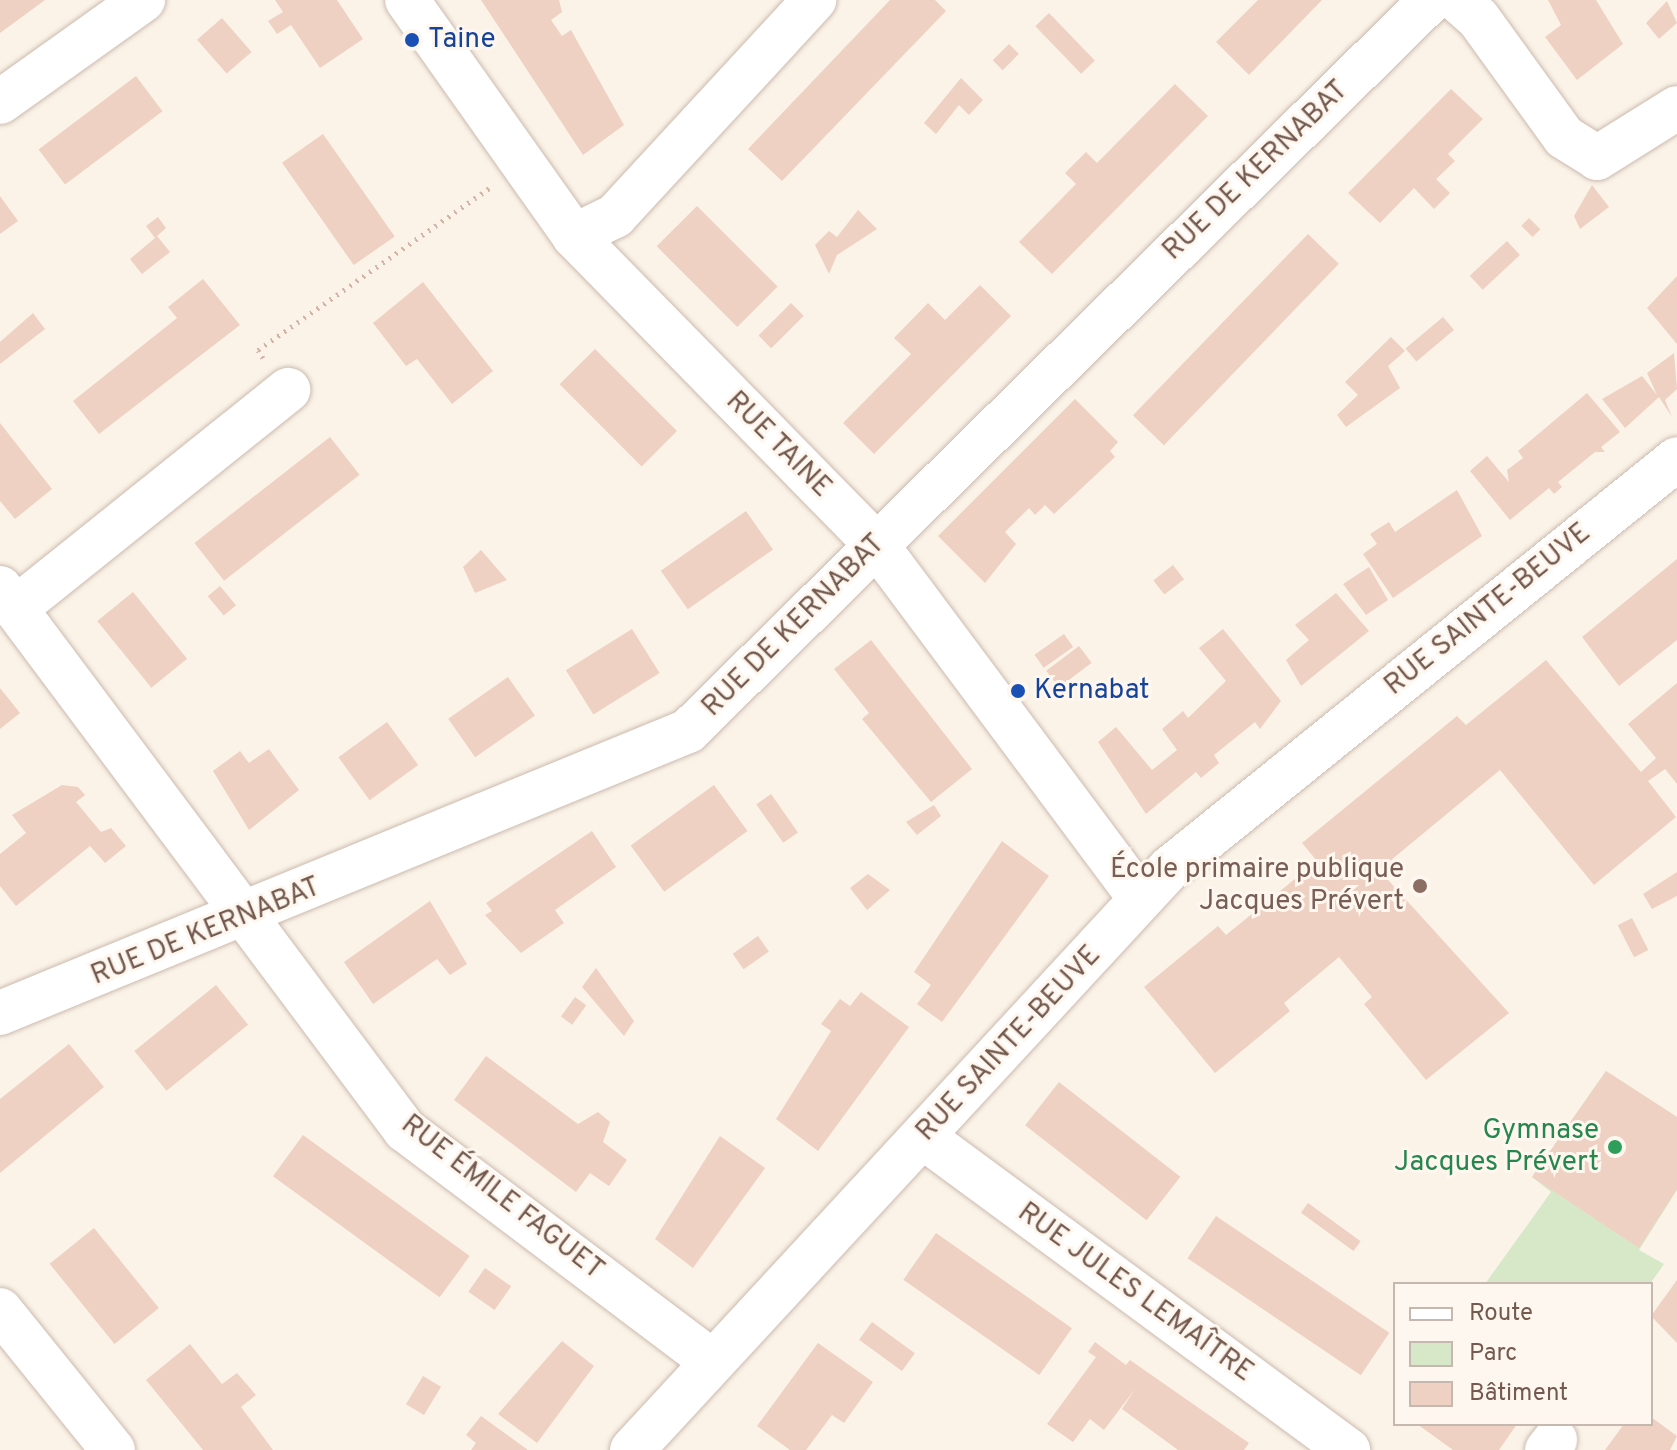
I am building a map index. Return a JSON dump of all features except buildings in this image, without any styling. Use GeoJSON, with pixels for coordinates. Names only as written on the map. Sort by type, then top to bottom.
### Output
{"type":"FeatureCollection","features":[{"type":"Feature","properties":{"kind":"street"},"geometry":{"type":"LineString","coordinates":[[0,102],[143,0]]}},
{"type":"Feature","properties":{"kind":"street","name":"RUE TAINE"},"geometry":{"type":"LineString","coordinates":[[407,0],[574,236],[876,544],[1140,898]]}},
{"type":"Feature","properties":{"kind":"street"},"geometry":{"type":"LineString","coordinates":[[574,236],[615,216],[814,0]]}},
{"type":"Feature","properties":{"kind":"street","name":"RUE DE KERNABAT"},"geometry":{"type":"LineString","coordinates":[[0,1013],[247,918],[688,731],[1431,0]]}},
{"type":"Feature","properties":{"kind":"street"},"geometry":{"type":"LineString","coordinates":[[1457,0],[1478,18],[1564,137],[1597,158],[1677,108]]}},
{"type":"Feature","properties":{"kind":"street"},"geometry":{"type":"LineString","coordinates":[[8,598],[288,390]]}},
{"type":"Feature","properties":{"kind":"street","name":"RUE SAINTE-BEUVE"},"geometry":{"type":"LineString","coordinates":[[632,1450],[1140,898],[1677,459]]}},
{"type":"Feature","properties":{"kind":"street","name":"RUE ÉMILE FAGUET"},"geometry":{"type":"LineString","coordinates":[[8,598],[405,1130],[712,1361]]}},
{"type":"Feature","properties":{"kind":"street","name":"RUE JULES LEMAÎTRE"},"geometry":{"type":"LineString","coordinates":[[923,1137],[1348,1450]]}},
{"type":"Feature","properties":{"kind":"street"},"geometry":{"type":"LineString","coordinates":[[8,1336],[113,1450]]}},
{"type":"Feature","properties":{"kind":"path"},"geometry":{"type":"LineString","coordinates":[[288,390],[258,350],[523,165]]}},
{"type":"Feature","properties":{"kind":"green space","name":"Gymnase Jacques Prévert"},"geometry":{"type":"Polygon","coordinates":[[[1606,1071],[1677,1117],[1677,1190],[1639,1250],[1664,1264],[1651,1282],[1486,1282],[1551,1192],[1532,1177],[1606,1071]]]}},
{"type":"Feature","properties":{"kind":"place","name":"Taine"},"geometry":{"type":"Point","coordinates":[412,40]}},
{"type":"Feature","properties":{"kind":"place","name":"Kernabat"},"geometry":{"type":"Point","coordinates":[1018,691]}},
{"type":"Feature","properties":{"kind":"place","name":"École primaire publique Jacques Prévert"},"geometry":{"type":"Point","coordinates":[1420,886]}},
{"type":"Feature","properties":{"kind":"place","name":"Gymnase Jacques Prévert"},"geometry":{"type":"Point","coordinates":[1615,1147]}}]}
